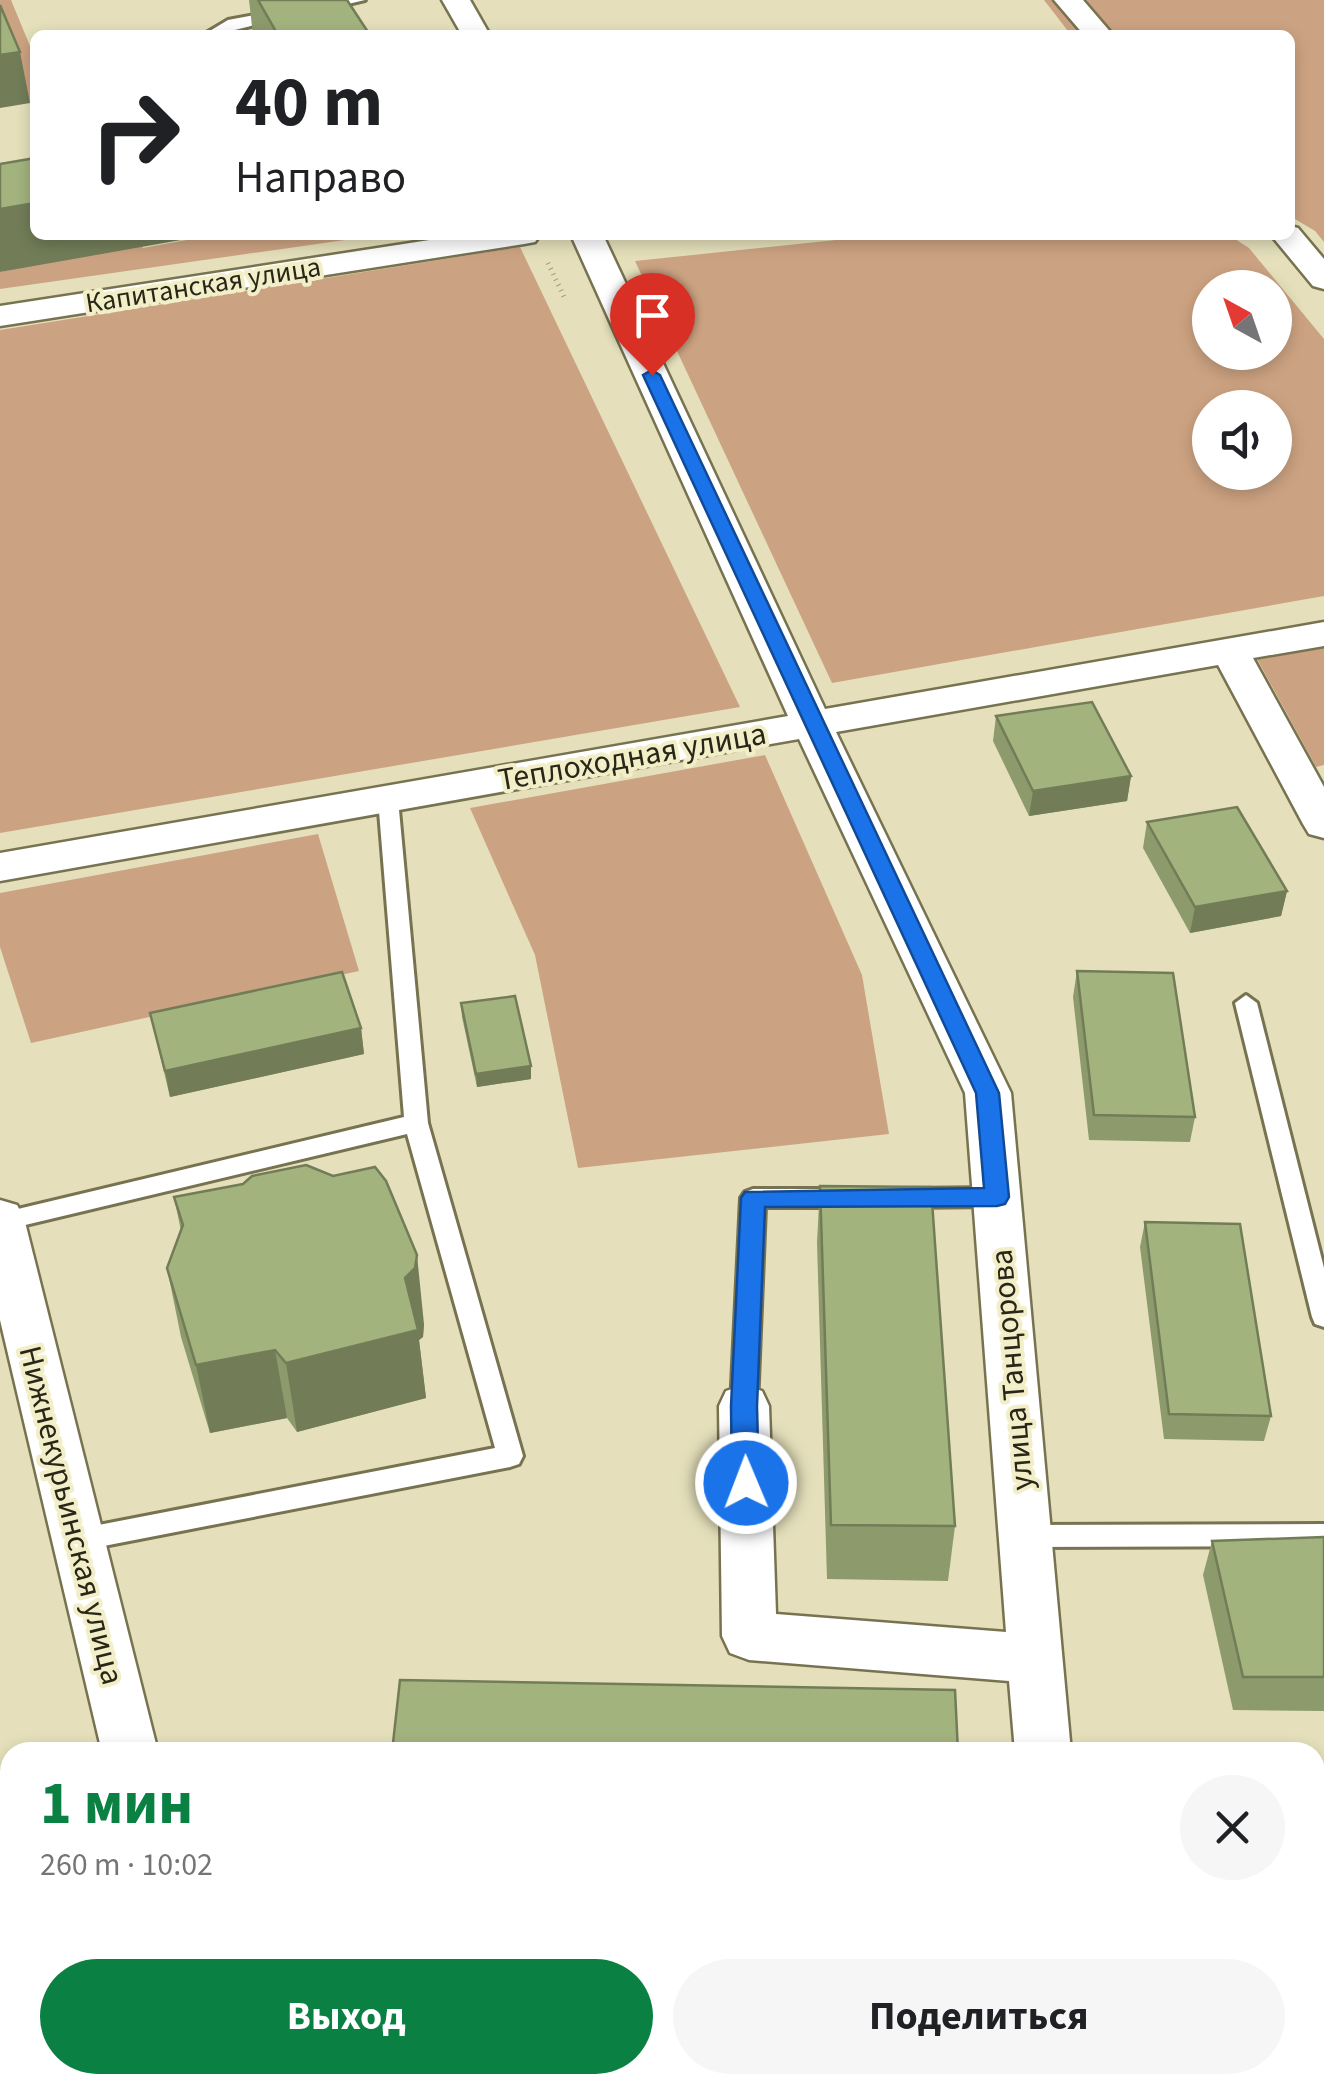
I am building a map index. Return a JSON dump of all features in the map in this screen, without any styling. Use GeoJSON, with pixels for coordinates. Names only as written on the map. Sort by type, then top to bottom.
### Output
{"type":"FeatureCollection","features":[{"type":"Feature","properties":{"kind":"street"},"geometry":{"type":"LineString","coordinates":[[456,0],[473,30]]}},
{"type":"Feature","properties":{"kind":"street"},"geometry":{"type":"LineString","coordinates":[[1068,0],[1094,30]]}},
{"type":"Feature","properties":{"kind":"street","name":"улица Танцорова"},"geometry":{"type":"LineString","coordinates":[[589,240],[812,724],[988,1093],[1042,1742]]}},
{"type":"Feature","properties":{"kind":"street"},"geometry":{"type":"LineString","coordinates":[[1290,240],[1324,279]]}},
{"type":"Feature","properties":{"kind":"street","name":"Капитанская улица"},"geometry":{"type":"LineString","coordinates":[[0,316],[533,244]]}},
{"type":"Feature","properties":{"kind":"street","name":"Теплоходная улица"},"geometry":{"type":"LineString","coordinates":[[0,867],[1324,634]]}},
{"type":"Feature","properties":{"kind":"street"},"geometry":{"type":"LineString","coordinates":[[1230,651],[1320,810]]}},
{"type":"Feature","properties":{"kind":"street","name":"Нижнекурьинская улица"},"geometry":{"type":"LineString","coordinates":[[0,1220],[128,1742]]}},
{"type":"Feature","properties":{"kind":"street"},"geometry":{"type":"LineString","coordinates":[[744,1406],[749,1636],[1034,1659]]}},
{"type":"Feature","properties":{"kind":"lane"},"geometry":{"type":"LineString","coordinates":[[220,30],[233,23],[358,0]]}},
{"type":"Feature","properties":{"kind":"lane"},"geometry":{"type":"LineString","coordinates":[[78,1540],[510,1456],[416,1122],[388,799]]}},
{"type":"Feature","properties":{"kind":"lane"},"geometry":{"type":"LineString","coordinates":[[1246,1003],[1324,1316]]}},
{"type":"Feature","properties":{"kind":"lane"},"geometry":{"type":"LineString","coordinates":[[0,1220],[416,1122]]}},
{"type":"Feature","properties":{"kind":"lane"},"geometry":{"type":"LineString","coordinates":[[744,1406],[753,1198],[997,1197]]}},
{"type":"Feature","properties":{"kind":"lane"},"geometry":{"type":"LineString","coordinates":[[1024,1536],[1324,1534]]}},
{"type":"Feature","properties":{"kind":"path"},"geometry":{"type":"LineString","coordinates":[[533,244],[568,306]]}},
{"type":"Feature","properties":{"kind":"shaded area"},"geometry":{"type":"Polygon","coordinates":[[[0,0],[11,0],[30,46],[30,103],[0,34],[0,0]]]}},
{"type":"Feature","properties":{"kind":"shaded area"},"geometry":{"type":"Polygon","coordinates":[[[1044,0],[1324,0],[1324,242],[1315,231],[1295,219],[1295,30],[1067,30],[1044,0]]]}},
{"type":"Feature","properties":{"kind":"shaded area"},"geometry":{"type":"Polygon","coordinates":[[[187,240],[345,240],[0,289],[0,272],[140,242],[143,248],[187,240]]]}},
{"type":"Feature","properties":{"kind":"shaded area"},"geometry":{"type":"Polygon","coordinates":[[[836,240],[1237,240],[1267,270],[1192,270],[1192,370],[1292,370],[1292,300],[1324,339],[1324,596],[832,683],[635,261],[836,240]]]}},
{"type":"Feature","properties":{"kind":"shaded area"},"geometry":{"type":"Polygon","coordinates":[[[520,247],[740,707],[0,833],[0,330],[520,247]]]}},
{"type":"Feature","properties":{"kind":"shaded area"},"geometry":{"type":"Polygon","coordinates":[[[1324,647],[1324,765],[1316,767],[1257,659],[1324,647]]]}},
{"type":"Feature","properties":{"kind":"shaded area"},"geometry":{"type":"Polygon","coordinates":[[[765,755],[862,975],[889,1134],[578,1168],[535,955],[470,808],[765,755]]]}},
{"type":"Feature","properties":{"kind":"shaded area"},"geometry":{"type":"Polygon","coordinates":[[[318,834],[359,971],[31,1043],[0,947],[0,893],[318,834]]]}},
{"type":"Feature","properties":{"kind":"building"},"geometry":{"type":"Polygon","coordinates":[[[258,0],[347,0],[367,30],[275,30],[258,0]]]}},
{"type":"Feature","properties":{"kind":"building"},"geometry":{"type":"Polygon","coordinates":[[[0,5],[20,52],[0,55],[0,5]]]}},
{"type":"Feature","properties":{"kind":"building"},"geometry":{"type":"Polygon","coordinates":[[[30,159],[30,204],[0,209],[0,164],[30,159]]]}},
{"type":"Feature","properties":{"kind":"building"},"geometry":{"type":"Polygon","coordinates":[[[1092,702],[1131,776],[1033,791],[996,716],[1092,702]]]}},
{"type":"Feature","properties":{"kind":"building"},"geometry":{"type":"Polygon","coordinates":[[[1237,807],[1287,891],[1195,907],[1147,822],[1237,807]]]}},
{"type":"Feature","properties":{"kind":"building"},"geometry":{"type":"Polygon","coordinates":[[[1077,971],[1173,973],[1195,1117],[1094,1115],[1077,971]]]}},
{"type":"Feature","properties":{"kind":"building"},"geometry":{"type":"Polygon","coordinates":[[[342,972],[361,1028],[165,1071],[150,1013],[342,972]]]}},
{"type":"Feature","properties":{"kind":"building"},"geometry":{"type":"Polygon","coordinates":[[[515,996],[531,1066],[476,1074],[461,1003],[515,996]]]}},
{"type":"Feature","properties":{"kind":"building"},"geometry":{"type":"Polygon","coordinates":[[[306,1165],[333,1176],[375,1167],[386,1181],[417,1255],[415,1268],[405,1278],[418,1330],[286,1363],[275,1350],[196,1365],[167,1268],[183,1225],[174,1197],[243,1184],[252,1176],[306,1165]]]}},
{"type":"Feature","properties":{"kind":"building"},"geometry":{"type":"Polygon","coordinates":[[[820,1186],[931,1187],[955,1526],[831,1525],[820,1186]]]}},
{"type":"Feature","properties":{"kind":"building"},"geometry":{"type":"Polygon","coordinates":[[[1145,1222],[1240,1224],[1271,1416],[1169,1414],[1145,1222]]]}},
{"type":"Feature","properties":{"kind":"building"},"geometry":{"type":"Polygon","coordinates":[[[1324,1537],[1324,1677],[1243,1677],[1212,1541],[1324,1537]]]}},
{"type":"Feature","properties":{"kind":"building"},"geometry":{"type":"Polygon","coordinates":[[[400,1680],[955,1690],[958,1742],[393,1742],[400,1680]]]}},
{"type":"Feature","properties":{"kind":"route"},"geometry":{"type":"LineString","coordinates":[[652,375],[812,724],[988,1093],[997,1197],[753,1198],[744,1406],[746,1483]]}}]}
